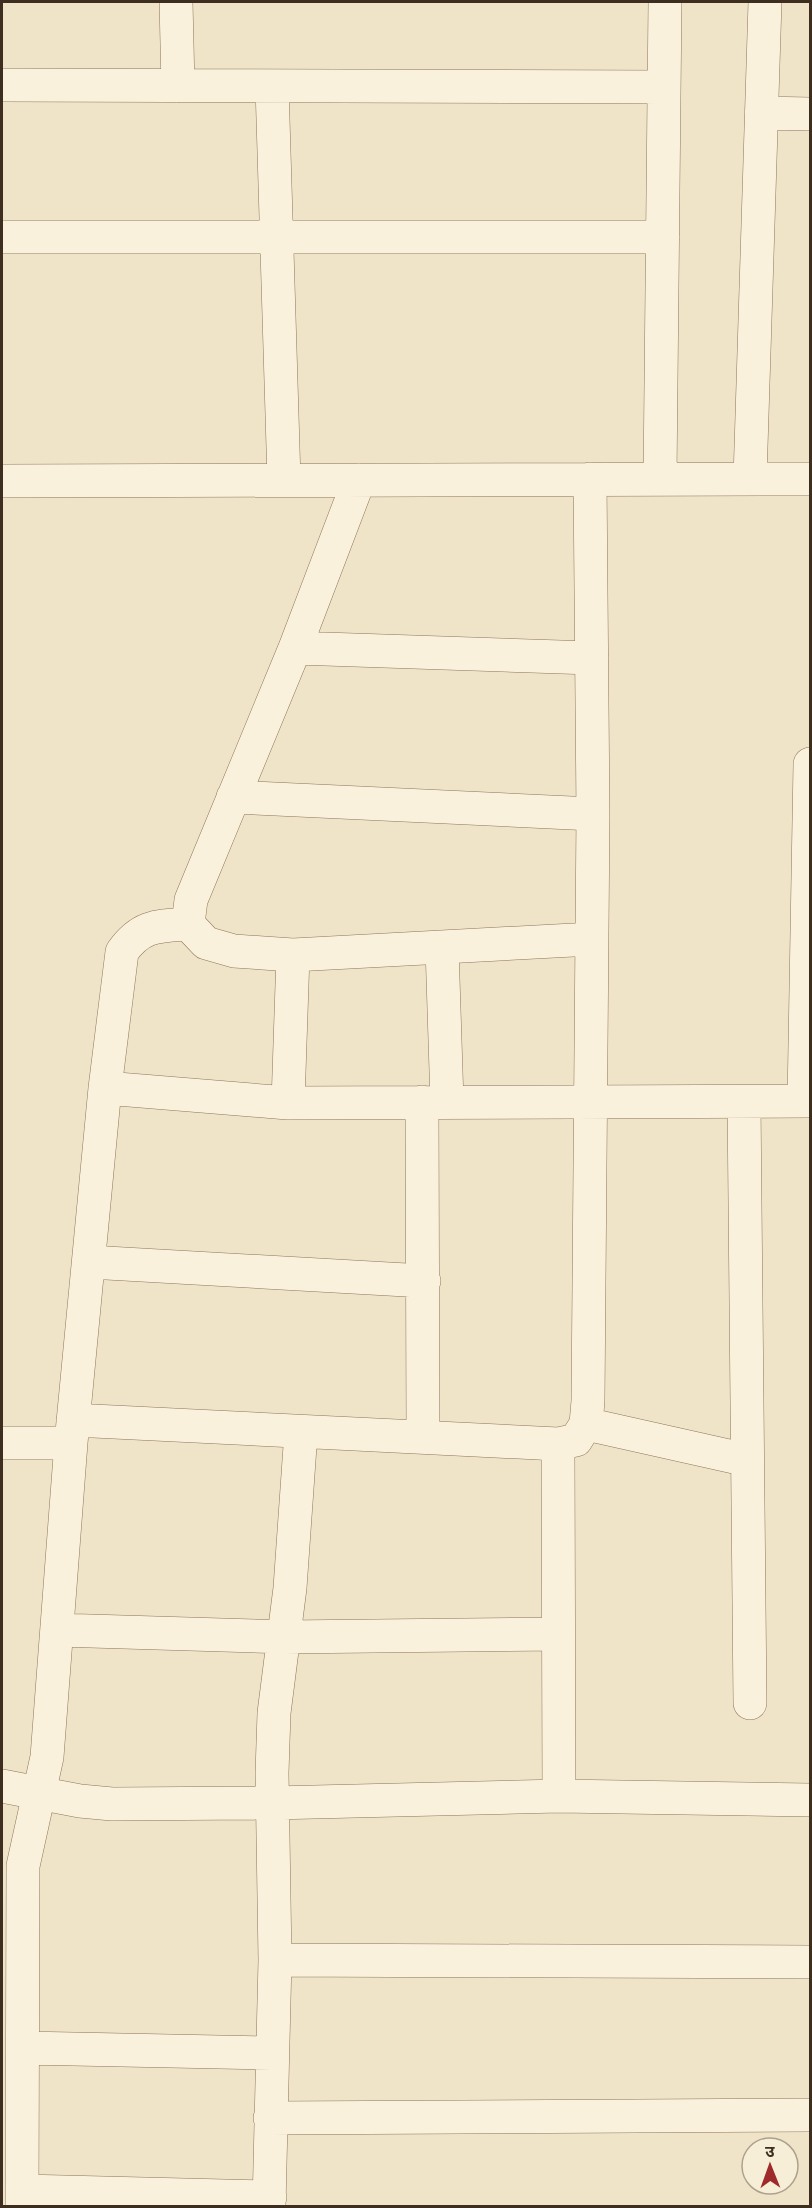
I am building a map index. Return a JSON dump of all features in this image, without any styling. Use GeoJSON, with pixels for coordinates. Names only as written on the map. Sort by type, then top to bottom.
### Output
{"type":"FeatureCollection","features":[{"type":"Feature","properties":{"kind":"street"},"geometry":{"type":"LineString","coordinates":[[176,2],[178,86]]}},
{"type":"Feature","properties":{"kind":"street"},"geometry":{"type":"LineString","coordinates":[[660,479],[665,2]]}},
{"type":"Feature","properties":{"kind":"street"},"geometry":{"type":"LineString","coordinates":[[750,479],[765,2]]}},
{"type":"Feature","properties":{"kind":"street"},"geometry":{"type":"LineString","coordinates":[[2,85],[664,87]]}},
{"type":"Feature","properties":{"kind":"street"},"geometry":{"type":"LineString","coordinates":[[272,86],[284,480]]}},
{"type":"Feature","properties":{"kind":"street"},"geometry":{"type":"LineString","coordinates":[[761,113],[810,114]]}},
{"type":"Feature","properties":{"kind":"street"},"geometry":{"type":"LineString","coordinates":[[2,237],[663,237]]}},
{"type":"Feature","properties":{"kind":"street"},"geometry":{"type":"LineString","coordinates":[[2,481],[810,478]]}},
{"type":"Feature","properties":{"kind":"street"},"geometry":{"type":"LineString","coordinates":[[2,1443],[72,1431],[301,1431],[558,1444],[576,1440],[586,1424],[593,814],[590,479]]}},
{"type":"Feature","properties":{"kind":"street"},"geometry":{"type":"LineString","coordinates":[[188,924],[191,900],[295,648],[359,480]]}},
{"type":"Feature","properties":{"kind":"street"},"geometry":{"type":"LineString","coordinates":[[295,648],[592,658]]}},
{"type":"Feature","properties":{"kind":"street"},"geometry":{"type":"LineString","coordinates":[[105,1088],[288,1103],[807,1101],[810,764]]}},
{"type":"Feature","properties":{"kind":"street"},"geometry":{"type":"LineString","coordinates":[[233,797],[593,814]]}},
{"type":"Feature","properties":{"kind":"street"},"geometry":{"type":"LineString","coordinates":[[301,1431],[285,1637],[274,1713],[275,1960],[270,2202],[23,2199],[13,2115],[24,2048],[23,1866],[29,1830],[40,1793],[47,1756],[72,1431],[105,1088],[122,952],[131,940],[153,926],[188,924],[206,943],[234,951],[293,955],[592,939]]}},
{"type":"Feature","properties":{"kind":"street"},"geometry":{"type":"LineString","coordinates":[[423,1437],[424,1281],[442,947]]}},
{"type":"Feature","properties":{"kind":"street"},"geometry":{"type":"LineString","coordinates":[[288,1103],[293,955]]}},
{"type":"Feature","properties":{"kind":"street"},"geometry":{"type":"LineString","coordinates":[[744,1101],[750,1703]]}},
{"type":"Feature","properties":{"kind":"street"},"geometry":{"type":"LineString","coordinates":[[89,1262],[424,1281]]}},
{"type":"Feature","properties":{"kind":"street"},"geometry":{"type":"LineString","coordinates":[[586,1424],[747,1461]]}},
{"type":"Feature","properties":{"kind":"street"},"geometry":{"type":"LineString","coordinates":[[558,1444],[559,1796]]}},
{"type":"Feature","properties":{"kind":"street"},"geometry":{"type":"LineString","coordinates":[[57,1630],[285,1637],[558,1634]]}},
{"type":"Feature","properties":{"kind":"street"},"geometry":{"type":"LineString","coordinates":[[2,1786],[112,1804],[273,1803],[559,1796],[810,1800]]}},
{"type":"Feature","properties":{"kind":"street"},"geometry":{"type":"LineString","coordinates":[[275,1960],[810,1962]]}},
{"type":"Feature","properties":{"kind":"street"},"geometry":{"type":"LineString","coordinates":[[24,2048],[272,2053]]}},
{"type":"Feature","properties":{"kind":"street"},"geometry":{"type":"LineString","coordinates":[[270,2118],[810,2115]]}}]}
